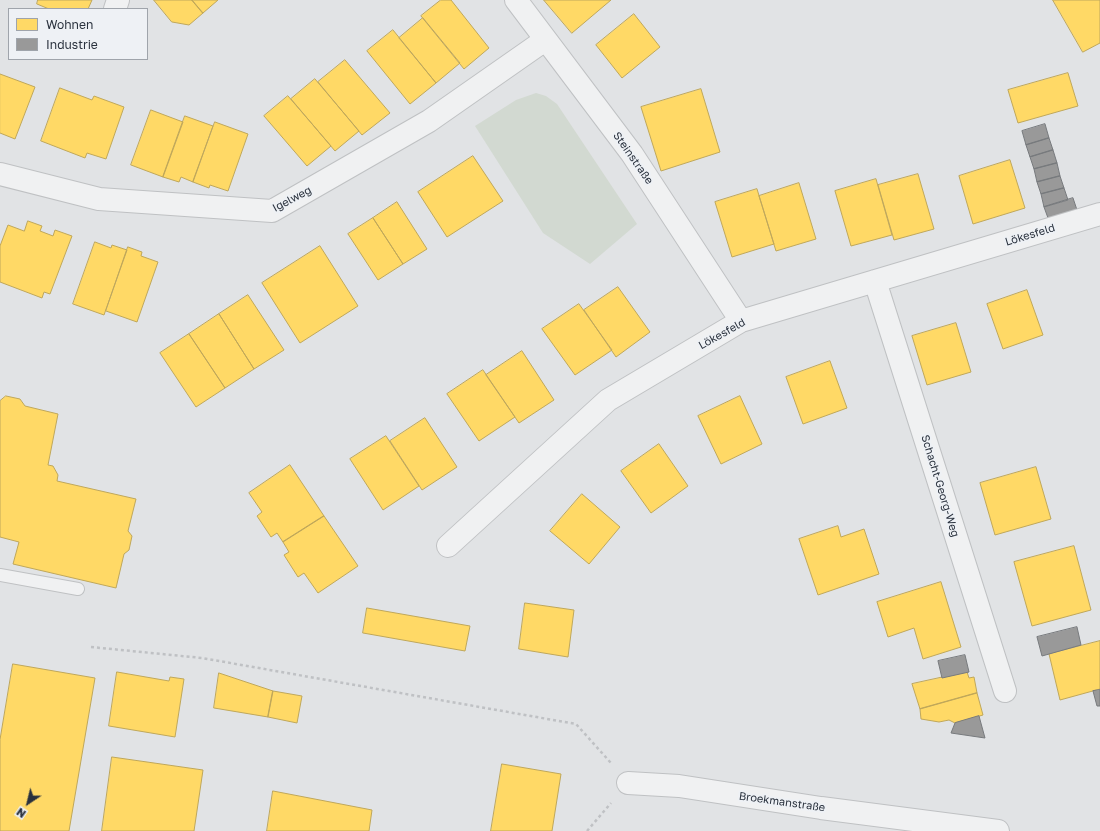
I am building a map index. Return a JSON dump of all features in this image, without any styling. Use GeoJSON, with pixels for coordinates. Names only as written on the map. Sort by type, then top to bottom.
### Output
{"type":"FeatureCollection","features":[{"type":"Feature","properties":{"kind":"street","name":"Steinstraße"},"geometry":{"type":"LineString","coordinates":[[516,0],[632,154],[741,321]]}},
{"type":"Feature","properties":{"kind":"street","name":"Igelweg"},"geometry":{"type":"LineString","coordinates":[[0,174],[100,199],[272,211],[429,121],[545,40]]}},
{"type":"Feature","properties":{"kind":"street","name":"Lökesfeld"},"geometry":{"type":"LineString","coordinates":[[448,546],[608,400],[741,321],[1100,214]]}},
{"type":"Feature","properties":{"kind":"street","name":"Schacht-Georg-Weg"},"geometry":{"type":"LineString","coordinates":[[876,282],[1005,691]]}},
{"type":"Feature","properties":{"kind":"street","name":"Broekmanstraße"},"geometry":{"type":"LineString","coordinates":[[628,783],[679,786],[821,808],[998,831]]}},
{"type":"Feature","properties":{"kind":"lane"},"geometry":{"type":"LineString","coordinates":[[0,575],[78,589]]}},
{"type":"Feature","properties":{"kind":"path"},"geometry":{"type":"LineString","coordinates":[[91,647],[202,658],[576,724],[628,783],[587,831]]}},
{"type":"Feature","properties":{"kind":"shaded area"},"geometry":{"type":"Polygon","coordinates":[[[536,93],[546,96],[557,104],[637,224],[590,264],[543,233],[475,126],[516,100],[536,93]]]}},
{"type":"Feature","properties":{"kind":"building: Wohnen"},"geometry":{"type":"Polygon","coordinates":[[[38,0],[92,0],[88,8],[47,8],[37,4],[38,0]]]}},
{"type":"Feature","properties":{"kind":"building: Wohnen"},"geometry":{"type":"Polygon","coordinates":[[[154,0],[192,0],[203,13],[189,25],[172,22],[154,0]]]}},
{"type":"Feature","properties":{"kind":"building: Wohnen"},"geometry":{"type":"Polygon","coordinates":[[[192,0],[218,0],[203,13],[192,0]]]}},
{"type":"Feature","properties":{"kind":"building: Wohnen"},"geometry":{"type":"Polygon","coordinates":[[[441,0],[451,0],[489,48],[464,69],[421,16],[441,0]]]}},
{"type":"Feature","properties":{"kind":"building: Wohnen"},"geometry":{"type":"Polygon","coordinates":[[[544,0],[611,0],[572,33],[544,0]]]}},
{"type":"Feature","properties":{"kind":"building: Wohnen"},"geometry":{"type":"Polygon","coordinates":[[[1053,0],[1100,0],[1100,43],[1083,52],[1053,0]]]}},
{"type":"Feature","properties":{"kind":"building: Wohnen"},"geometry":{"type":"Polygon","coordinates":[[[634,14],[660,47],[622,78],[596,45],[634,14]]]}},
{"type":"Feature","properties":{"kind":"building: Wohnen"},"geometry":{"type":"Polygon","coordinates":[[[423,18],[460,63],[436,83],[399,38],[423,18]]]}},
{"type":"Feature","properties":{"kind":"building: Wohnen"},"geometry":{"type":"Polygon","coordinates":[[[393,30],[436,83],[410,104],[367,51],[393,30]]]}},
{"type":"Feature","properties":{"kind":"building: Wohnen"},"geometry":{"type":"Polygon","coordinates":[[[345,60],[390,113],[362,135],[318,82],[345,60]]]}},
{"type":"Feature","properties":{"kind":"building: Wohnen"},"geometry":{"type":"Polygon","coordinates":[[[1068,73],[1078,106],[1018,123],[1008,90],[1068,73]]]}},
{"type":"Feature","properties":{"kind":"building: Wohnen"},"geometry":{"type":"Polygon","coordinates":[[[0,74],[35,87],[15,139],[0,133],[0,74]]]}},
{"type":"Feature","properties":{"kind":"building: Wohnen"},"geometry":{"type":"Polygon","coordinates":[[[315,79],[359,131],[335,151],[291,99],[315,79]]]}},
{"type":"Feature","properties":{"kind":"building: Wohnen"},"geometry":{"type":"Polygon","coordinates":[[[60,88],[92,100],[94,96],[124,107],[106,159],[87,153],[85,158],[41,141],[60,88]]]}},
{"type":"Feature","properties":{"kind":"building: Wohnen"},"geometry":{"type":"Polygon","coordinates":[[[701,89],[720,152],[661,171],[641,107],[701,89]]]}},
{"type":"Feature","properties":{"kind":"building: Wohnen"},"geometry":{"type":"Polygon","coordinates":[[[288,96],[331,146],[307,166],[264,116],[288,96]]]}},
{"type":"Feature","properties":{"kind":"building: Wohnen"},"geometry":{"type":"Polygon","coordinates":[[[151,110],[183,122],[163,177],[131,165],[151,110]]]}},
{"type":"Feature","properties":{"kind":"building: Wohnen"},"geometry":{"type":"Polygon","coordinates":[[[185,116],[213,126],[193,182],[181,177],[179,182],[163,177],[185,116]]]}},
{"type":"Feature","properties":{"kind":"building: Wohnen"},"geometry":{"type":"Polygon","coordinates":[[[215,122],[248,134],[228,191],[210,185],[209,188],[193,182],[215,122]]]}},
{"type":"Feature","properties":{"kind":"building: Wohnen"},"geometry":{"type":"Polygon","coordinates":[[[473,156],[503,201],[447,237],[418,192],[473,156]]]}},
{"type":"Feature","properties":{"kind":"building: Wohnen"},"geometry":{"type":"Polygon","coordinates":[[[1010,160],[1025,208],[973,224],[959,176],[1010,160]]]}},
{"type":"Feature","properties":{"kind":"building: Wohnen"},"geometry":{"type":"Polygon","coordinates":[[[918,174],[934,229],[894,240],[878,185],[918,174]]]}},
{"type":"Feature","properties":{"kind":"building: Wohnen"},"geometry":{"type":"Polygon","coordinates":[[[876,179],[892,235],[851,246],[835,191],[876,179]]]}},
{"type":"Feature","properties":{"kind":"building: Wohnen"},"geometry":{"type":"Polygon","coordinates":[[[799,183],[816,239],[776,251],[759,196],[799,183]]]}},
{"type":"Feature","properties":{"kind":"building: Wohnen"},"geometry":{"type":"Polygon","coordinates":[[[757,189],[774,244],[732,257],[715,202],[757,189]]]}},
{"type":"Feature","properties":{"kind":"building: Wohnen"},"geometry":{"type":"Polygon","coordinates":[[[397,202],[427,249],[403,264],[373,218],[397,202]]]}},
{"type":"Feature","properties":{"kind":"building: Wohnen"},"geometry":{"type":"Polygon","coordinates":[[[373,218],[403,264],[378,280],[348,234],[373,218]]]}},
{"type":"Feature","properties":{"kind":"building: Wohnen"},"geometry":{"type":"Polygon","coordinates":[[[28,221],[42,226],[40,231],[53,236],[55,230],[72,236],[50,294],[44,292],[42,298],[0,282],[0,246],[8,225],[24,231],[28,221]]]}},
{"type":"Feature","properties":{"kind":"building: Wohnen"},"geometry":{"type":"Polygon","coordinates":[[[95,242],[111,248],[112,245],[127,250],[104,315],[73,304],[95,242]]]}},
{"type":"Feature","properties":{"kind":"building: Wohnen"},"geometry":{"type":"Polygon","coordinates":[[[320,246],[358,306],[300,343],[262,283],[320,246]]]}},
{"type":"Feature","properties":{"kind":"building: Wohnen"},"geometry":{"type":"Polygon","coordinates":[[[128,247],[142,252],[141,256],[158,262],[137,322],[106,311],[128,247]]]}},
{"type":"Feature","properties":{"kind":"building: Wohnen"},"geometry":{"type":"Polygon","coordinates":[[[618,287],[650,332],[616,357],[584,310],[618,287]]]}},
{"type":"Feature","properties":{"kind":"building: Wohnen"},"geometry":{"type":"Polygon","coordinates":[[[1027,290],[1043,335],[1003,349],[987,304],[1027,290]]]}},
{"type":"Feature","properties":{"kind":"building: Wohnen"},"geometry":{"type":"Polygon","coordinates":[[[248,295],[284,350],[254,369],[219,314],[248,295]]]}},
{"type":"Feature","properties":{"kind":"building: Wohnen"},"geometry":{"type":"Polygon","coordinates":[[[579,304],[612,350],[575,375],[542,329],[579,304]]]}},
{"type":"Feature","properties":{"kind":"building: Wohnen"},"geometry":{"type":"Polygon","coordinates":[[[219,314],[254,369],[225,388],[189,334],[219,314]]]}},
{"type":"Feature","properties":{"kind":"building: Wohnen"},"geometry":{"type":"Polygon","coordinates":[[[956,323],[971,372],[927,385],[912,336],[956,323]]]}},
{"type":"Feature","properties":{"kind":"building: Wohnen"},"geometry":{"type":"Polygon","coordinates":[[[189,334],[225,388],[196,407],[160,353],[189,334]]]}},
{"type":"Feature","properties":{"kind":"building: Wohnen"},"geometry":{"type":"Polygon","coordinates":[[[522,351],[554,400],[519,423],[486,375],[522,351]]]}},
{"type":"Feature","properties":{"kind":"building: Wohnen"},"geometry":{"type":"Polygon","coordinates":[[[830,361],[847,408],[803,424],[786,377],[830,361]]]}},
{"type":"Feature","properties":{"kind":"building: Wohnen"},"geometry":{"type":"Polygon","coordinates":[[[483,370],[515,417],[479,441],[447,394],[483,370]]]}},
{"type":"Feature","properties":{"kind":"building: Wohnen"},"geometry":{"type":"Polygon","coordinates":[[[6,396],[20,399],[25,406],[58,414],[48,465],[53,466],[58,475],[57,481],[136,499],[128,531],[132,536],[129,550],[124,554],[116,588],[13,564],[19,542],[0,537],[0,401],[6,396]]]}},
{"type":"Feature","properties":{"kind":"building: Wohnen"},"geometry":{"type":"Polygon","coordinates":[[[740,396],[762,444],[721,464],[698,416],[740,396]]]}},
{"type":"Feature","properties":{"kind":"building: Wohnen"},"geometry":{"type":"Polygon","coordinates":[[[425,418],[457,467],[422,490],[390,441],[425,418]]]}},
{"type":"Feature","properties":{"kind":"building: Wohnen"},"geometry":{"type":"Polygon","coordinates":[[[386,436],[419,486],[383,510],[350,459],[386,436]]]}},
{"type":"Feature","properties":{"kind":"building: Wohnen"},"geometry":{"type":"Polygon","coordinates":[[[659,444],[688,486],[651,513],[621,471],[659,444]]]}},
{"type":"Feature","properties":{"kind":"building: Wohnen"},"geometry":{"type":"Polygon","coordinates":[[[290,465],[324,516],[283,542],[277,533],[271,537],[257,516],[262,512],[249,493],[290,465]]]}},
{"type":"Feature","properties":{"kind":"building: Wohnen"},"geometry":{"type":"Polygon","coordinates":[[[1036,467],[1051,519],[995,535],[980,483],[1036,467]]]}},
{"type":"Feature","properties":{"kind":"building: Wohnen"},"geometry":{"type":"Polygon","coordinates":[[[582,494],[620,527],[589,564],[550,531],[582,494]]]}},
{"type":"Feature","properties":{"kind":"building: Wohnen"},"geometry":{"type":"Polygon","coordinates":[[[324,516],[358,566],[318,593],[304,573],[298,577],[284,555],[289,552],[283,542],[324,516]]]}},
{"type":"Feature","properties":{"kind":"building: Wohnen"},"geometry":{"type":"Polygon","coordinates":[[[838,526],[841,537],[864,529],[879,574],[818,595],[799,539],[838,526]]]}},
{"type":"Feature","properties":{"kind":"building: Wohnen"},"geometry":{"type":"Polygon","coordinates":[[[1074,546],[1091,610],[1032,626],[1014,562],[1074,546]]]}},
{"type":"Feature","properties":{"kind":"building: Wohnen"},"geometry":{"type":"Polygon","coordinates":[[[941,582],[961,647],[923,659],[914,628],[888,637],[877,602],[941,582]]]}},
{"type":"Feature","properties":{"kind":"building: Wohnen"},"geometry":{"type":"Polygon","coordinates":[[[525,603],[574,610],[568,657],[519,649],[525,603]]]}},
{"type":"Feature","properties":{"kind":"building: Wohnen"},"geometry":{"type":"Polygon","coordinates":[[[367,608],[470,626],[465,651],[363,633],[367,608]]]}},
{"type":"Feature","properties":{"kind":"building: Wohnen"},"geometry":{"type":"Polygon","coordinates":[[[1100,641],[1100,689],[1060,700],[1049,654],[1100,641]]]}},
{"type":"Feature","properties":{"kind":"building: Wohnen"},"geometry":{"type":"Polygon","coordinates":[[[13,664],[95,678],[69,831],[0,831],[0,740],[13,664]]]}},
{"type":"Feature","properties":{"kind":"building: Wohnen"},"geometry":{"type":"Polygon","coordinates":[[[117,672],[169,681],[170,677],[184,679],[175,737],[109,726],[117,672]]]}},
{"type":"Feature","properties":{"kind":"building: Wohnen"},"geometry":{"type":"Polygon","coordinates":[[[967,672],[969,678],[974,677],[977,693],[920,709],[912,684],[967,672]]]}},
{"type":"Feature","properties":{"kind":"building: Wohnen"},"geometry":{"type":"Polygon","coordinates":[[[219,673],[273,691],[268,717],[214,708],[219,673]]]}},
{"type":"Feature","properties":{"kind":"building: Wohnen"},"geometry":{"type":"Polygon","coordinates":[[[273,691],[302,696],[297,723],[268,717],[273,691]]]}},
{"type":"Feature","properties":{"kind":"building: Wohnen"},"geometry":{"type":"Polygon","coordinates":[[[977,693],[983,715],[955,723],[949,720],[939,722],[921,719],[920,709],[977,693]]]}},
{"type":"Feature","properties":{"kind":"building: Wohnen"},"geometry":{"type":"Polygon","coordinates":[[[112,757],[203,770],[194,831],[102,831],[112,757]]]}},
{"type":"Feature","properties":{"kind":"building: Wohnen"},"geometry":{"type":"Polygon","coordinates":[[[502,764],[561,774],[552,831],[491,831],[502,764]]]}},
{"type":"Feature","properties":{"kind":"building: Wohnen"},"geometry":{"type":"Polygon","coordinates":[[[273,791],[372,810],[369,831],[267,831],[273,791]]]}},
{"type":"Feature","properties":{"kind":"building: Industrie"},"geometry":{"type":"Polygon","coordinates":[[[1045,124],[1049,138],[1026,145],[1022,131],[1045,124]]]}},
{"type":"Feature","properties":{"kind":"building: Industrie"},"geometry":{"type":"Polygon","coordinates":[[[1049,138],[1053,150],[1030,157],[1026,145],[1049,138]]]}},
{"type":"Feature","properties":{"kind":"building: Industrie"},"geometry":{"type":"Polygon","coordinates":[[[1053,150],[1057,163],[1034,169],[1030,157],[1053,150]]]}},
{"type":"Feature","properties":{"kind":"building: Industrie"},"geometry":{"type":"Polygon","coordinates":[[[1057,163],[1060,176],[1037,182],[1034,169],[1057,163]]]}},
{"type":"Feature","properties":{"kind":"building: Industrie"},"geometry":{"type":"Polygon","coordinates":[[[1060,176],[1064,188],[1041,194],[1037,182],[1060,176]]]}},
{"type":"Feature","properties":{"kind":"building: Industrie"},"geometry":{"type":"Polygon","coordinates":[[[1064,188],[1068,200],[1044,207],[1041,194],[1064,188]]]}},
{"type":"Feature","properties":{"kind":"building: Industrie"},"geometry":{"type":"Polygon","coordinates":[[[1073,198],[1077,210],[1048,218],[1044,207],[1073,198]]]}},
{"type":"Feature","properties":{"kind":"building: Industrie"},"geometry":{"type":"Polygon","coordinates":[[[1077,627],[1081,645],[1042,656],[1037,637],[1077,627]]]}},
{"type":"Feature","properties":{"kind":"building: Industrie"},"geometry":{"type":"Polygon","coordinates":[[[965,655],[969,672],[942,678],[938,661],[965,655]]]}},
{"type":"Feature","properties":{"kind":"building: Industrie"},"geometry":{"type":"Polygon","coordinates":[[[1100,690],[1100,706],[1097,706],[1093,691],[1100,690]]]}},
{"type":"Feature","properties":{"kind":"building: Industrie"},"geometry":{"type":"Polygon","coordinates":[[[979,716],[985,738],[951,733],[955,723],[979,716]]]}}]}
